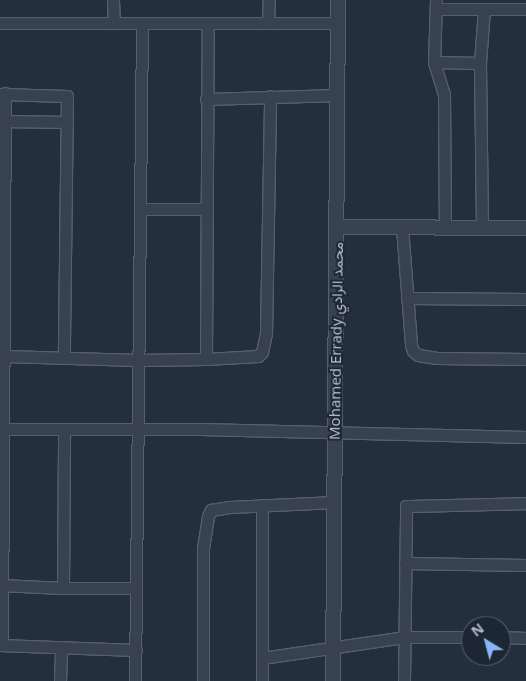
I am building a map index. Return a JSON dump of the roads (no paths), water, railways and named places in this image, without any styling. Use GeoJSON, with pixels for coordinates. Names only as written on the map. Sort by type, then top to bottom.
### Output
{"type":"FeatureCollection","features":[{"type":"Feature","properties":{"kind":"street"},"geometry":{"type":"LineString","coordinates":[[113,0],[114,23]]}},
{"type":"Feature","properties":{"kind":"street"},"geometry":{"type":"LineString","coordinates":[[268,23],[269,0]]}},
{"type":"Feature","properties":{"kind":"street","name":"Mohamed Errady محمد الرادي"},"geometry":{"type":"LineString","coordinates":[[333,681],[338,227],[338,0]]}},
{"type":"Feature","properties":{"kind":"street"},"geometry":{"type":"LineString","coordinates":[[445,228],[444,94],[434,62],[436,4],[484,9],[526,9]]}},
{"type":"Feature","properties":{"kind":"street"},"geometry":{"type":"LineString","coordinates":[[482,228],[480,63],[484,9]]}},
{"type":"Feature","properties":{"kind":"street"},"geometry":{"type":"LineString","coordinates":[[0,23],[338,23]]}},
{"type":"Feature","properties":{"kind":"street"},"geometry":{"type":"LineString","coordinates":[[135,681],[142,23]]}},
{"type":"Feature","properties":{"kind":"street"},"geometry":{"type":"LineString","coordinates":[[206,359],[206,99],[208,23]]}},
{"type":"Feature","properties":{"kind":"street"},"geometry":{"type":"LineString","coordinates":[[434,62],[480,63]]}},
{"type":"Feature","properties":{"kind":"street"},"geometry":{"type":"LineString","coordinates":[[64,357],[68,96],[3,94],[5,121],[2,252],[4,356],[1,645],[136,650]]}},
{"type":"Feature","properties":{"kind":"street"},"geometry":{"type":"LineString","coordinates":[[206,99],[338,94]]}},
{"type":"Feature","properties":{"kind":"street"},"geometry":{"type":"LineString","coordinates":[[4,356],[138,360],[258,356],[264,348],[270,96]]}},
{"type":"Feature","properties":{"kind":"street"},"geometry":{"type":"LineString","coordinates":[[5,121],[67,122]]}},
{"type":"Feature","properties":{"kind":"street"},"geometry":{"type":"LineString","coordinates":[[140,209],[206,209]]}},
{"type":"Feature","properties":{"kind":"street"},"geometry":{"type":"LineString","coordinates":[[338,227],[526,228]]}},
{"type":"Feature","properties":{"kind":"street"},"geometry":{"type":"LineString","coordinates":[[402,227],[411,345],[418,355],[437,358],[526,359]]}},
{"type":"Feature","properties":{"kind":"street"},"geometry":{"type":"LineString","coordinates":[[407,298],[526,299]]}},
{"type":"Feature","properties":{"kind":"street"},"geometry":{"type":"LineString","coordinates":[[2,429],[138,430],[200,428],[335,434],[526,437]]}},
{"type":"Feature","properties":{"kind":"street"},"geometry":{"type":"LineString","coordinates":[[63,588],[64,430]]}},
{"type":"Feature","properties":{"kind":"street"},"geometry":{"type":"LineString","coordinates":[[203,681],[203,548],[208,516],[211,510],[262,505],[335,502]]}},
{"type":"Feature","properties":{"kind":"street"},"geometry":{"type":"LineString","coordinates":[[404,681],[406,506],[526,503]]}},
{"type":"Feature","properties":{"kind":"street"},"geometry":{"type":"LineString","coordinates":[[262,505],[262,681]]}},
{"type":"Feature","properties":{"kind":"street"},"geometry":{"type":"LineString","coordinates":[[405,564],[526,565]]}},
{"type":"Feature","properties":{"kind":"street"},"geometry":{"type":"LineString","coordinates":[[2,585],[63,588],[136,588]]}},
{"type":"Feature","properties":{"kind":"street"},"geometry":{"type":"LineString","coordinates":[[262,658],[405,637],[461,637]]}},
{"type":"Feature","properties":{"kind":"street"},"geometry":{"type":"LineString","coordinates":[[511,637],[526,638]]}},
{"type":"Feature","properties":{"kind":"street"},"geometry":{"type":"LineString","coordinates":[[60,647],[60,681]]}}]}
